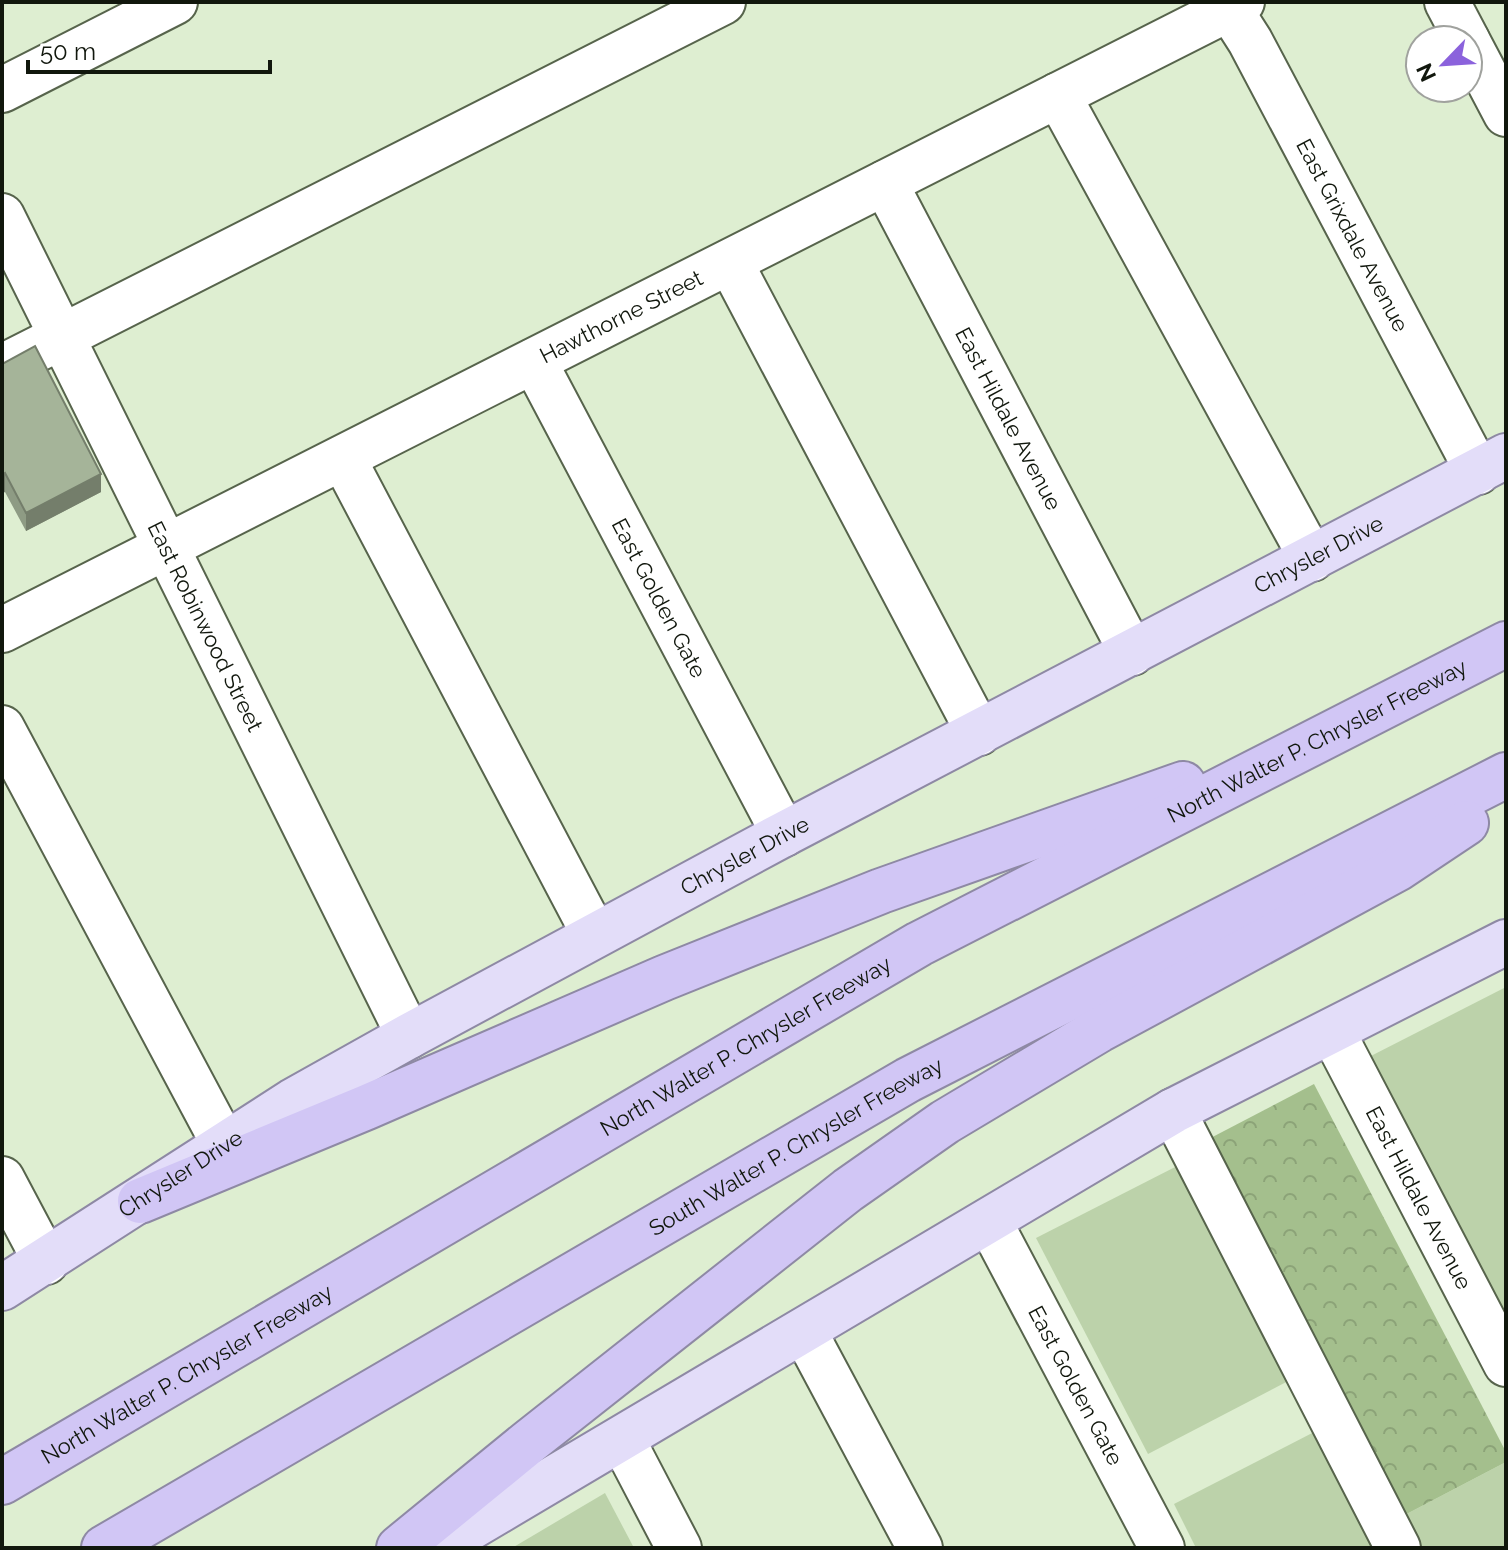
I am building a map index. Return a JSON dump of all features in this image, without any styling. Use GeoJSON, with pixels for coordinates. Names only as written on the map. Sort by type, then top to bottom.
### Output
{"type":"FeatureCollection","features":[{"type":"Feature","properties":{"kind":"highway","name":"North Walter P. Chrysler Freeway"},"geometry":{"type":"LineString","coordinates":[[2,1482],[919,944],[1506,644]]}},
{"type":"Feature","properties":{"kind":"highway"},"geometry":{"type":"LineString","coordinates":[[140,1201],[664,978],[881,891],[1351,724]]}},
{"type":"Feature","properties":{"kind":"highway","name":"South Walter P. Chrysler Freeway"},"geometry":{"type":"LineString","coordinates":[[104,1548],[908,1080],[1506,775]]}},
{"type":"Feature","properties":{"kind":"highway"},"geometry":{"type":"LineString","coordinates":[[399,1548],[553,1422],[836,1200],[945,1122],[1099,1030],[1397,869],[1506,795]]}},
{"type":"Feature","properties":{"kind":"main road","name":"Chrysler Drive"},"geometry":{"type":"LineString","coordinates":[[2,1288],[293,1101],[409,1036],[594,934],[1492,464]]}},
{"type":"Feature","properties":{"kind":"main road"},"geometry":{"type":"LineString","coordinates":[[441,1547],[1173,1111],[1504,949]]}},
{"type":"Feature","properties":{"kind":"street"},"geometry":{"type":"LineString","coordinates":[[2,90],[175,2]]}},
{"type":"Feature","properties":{"kind":"street"},"geometry":{"type":"LineString","coordinates":[[2,367],[723,2]]}},
{"type":"Feature","properties":{"kind":"street"},"geometry":{"type":"LineString","coordinates":[[1447,2],[1458,24]]}},
{"type":"Feature","properties":{"kind":"street","name":"Hawthorne Street"},"geometry":{"type":"LineString","coordinates":[[2,630],[1232,4]]}},
{"type":"Feature","properties":{"kind":"street","name":"East Grixdale Avenue"},"geometry":{"type":"LineString","coordinates":[[1232,4],[1250,41],[1492,464]]}},
{"type":"Feature","properties":{"kind":"street"},"geometry":{"type":"LineString","coordinates":[[1484,73],[1506,114]]}},
{"type":"Feature","properties":{"kind":"street"},"geometry":{"type":"LineString","coordinates":[[1058,95],[1312,559]]}},
{"type":"Feature","properties":{"kind":"street","name":"East Hildale Avenue"},"geometry":{"type":"LineString","coordinates":[[885,183],[1132,653]]}},
{"type":"Feature","properties":{"kind":"street","name":"East Robinwood Street"},"geometry":{"type":"LineString","coordinates":[[2,216],[409,1036]]}},
{"type":"Feature","properties":{"kind":"street"},"geometry":{"type":"LineString","coordinates":[[730,262],[979,733]]}},
{"type":"Feature","properties":{"kind":"street","name":"East Golden Gate"},"geometry":{"type":"LineString","coordinates":[[534,361],[784,834]]}},
{"type":"Feature","properties":{"kind":"street"},"geometry":{"type":"LineString","coordinates":[[343,458],[594,934]]}},
{"type":"Feature","properties":{"kind":"street"},"geometry":{"type":"LineString","coordinates":[[2,728],[225,1146]]}},
{"type":"Feature","properties":{"kind":"street","name":"East Hildale Avenue"},"geometry":{"type":"LineString","coordinates":[[1332,1031],[1506,1364]]}},
{"type":"Feature","properties":{"kind":"street"},"geometry":{"type":"LineString","coordinates":[[1173,1111],[1398,1548]]}},
{"type":"Feature","properties":{"kind":"street"},"geometry":{"type":"LineString","coordinates":[[2,1179],[46,1262]]}},
{"type":"Feature","properties":{"kind":"street","name":"East Golden Gate"},"geometry":{"type":"LineString","coordinates":[[989,1221],[1162,1548]]}},
{"type":"Feature","properties":{"kind":"street"},"geometry":{"type":"LineString","coordinates":[[804,1331],[920,1548]]}},
{"type":"Feature","properties":{"kind":"street"},"geometry":{"type":"LineString","coordinates":[[622,1439],[679,1548]]}},
{"type":"Feature","properties":{"kind":"green space"},"geometry":{"type":"Polygon","coordinates":[[[1506,987],[1506,1331],[1365,1059],[1506,987]]]}},
{"type":"Feature","properties":{"kind":"green space"},"geometry":{"type":"Polygon","coordinates":[[[1314,1084],[1506,1452],[1506,1462],[1397,1519],[1201,1143],[1314,1084]]]}},
{"type":"Feature","properties":{"kind":"green space"},"geometry":{"type":"Polygon","coordinates":[[[1181,1164],[1292,1379],[1148,1454],[1036,1238],[1181,1164]]]}},
{"type":"Feature","properties":{"kind":"green space"},"geometry":{"type":"Polygon","coordinates":[[[1318,1430],[1379,1548],[1196,1548],[1174,1504],[1318,1430]]]}},
{"type":"Feature","properties":{"kind":"green space"},"geometry":{"type":"Polygon","coordinates":[[[1506,1462],[1506,1548],[1412,1548],[1397,1519],[1506,1462]]]}},
{"type":"Feature","properties":{"kind":"green space"},"geometry":{"type":"Polygon","coordinates":[[[605,1493],[634,1548],[512,1548],[605,1493]]]}},
{"type":"Feature","properties":{"kind":"building"},"geometry":{"type":"Polygon","coordinates":[[[35,346],[101,474],[26,513],[5,473],[2,475],[2,364],[35,346]]]}}]}
